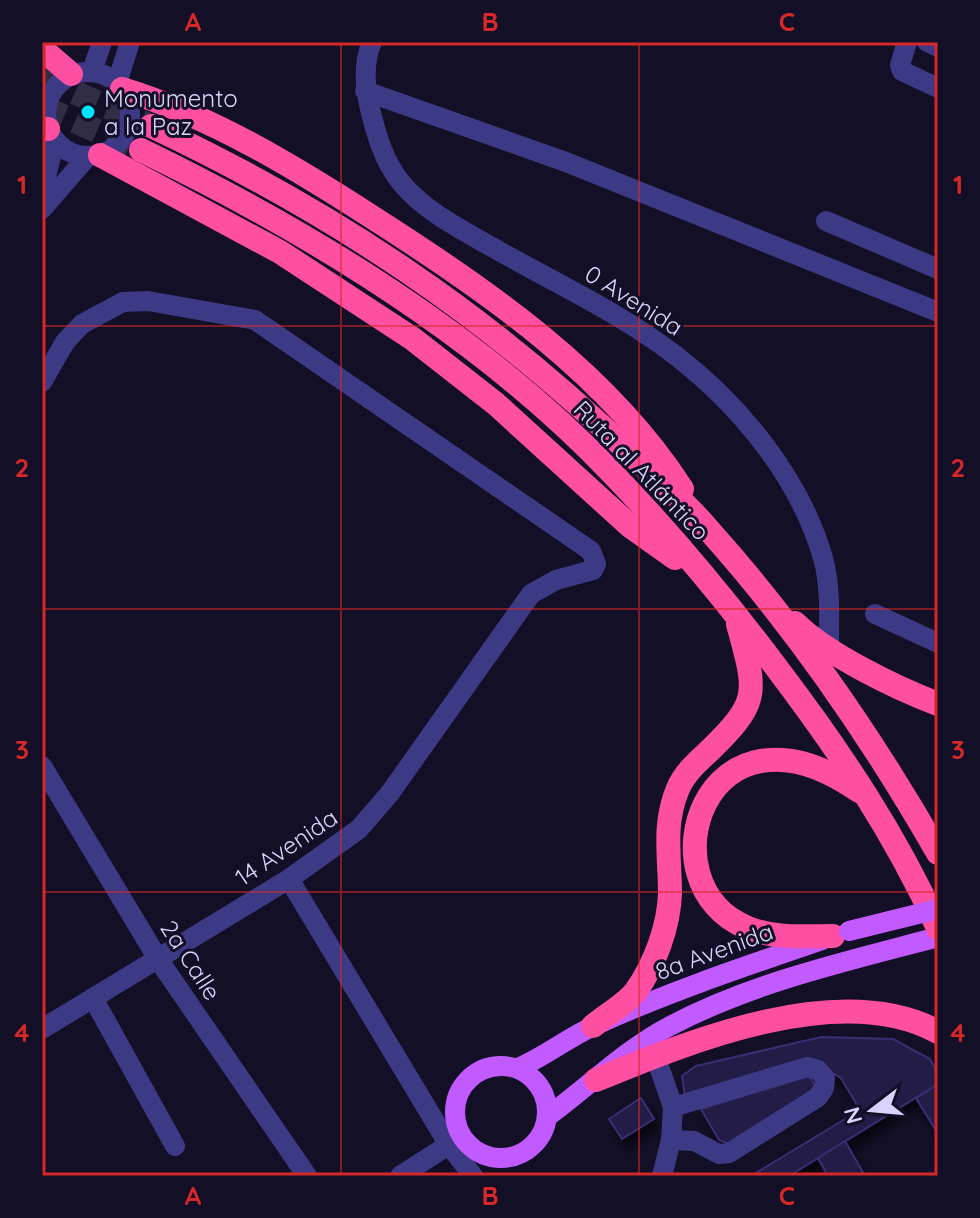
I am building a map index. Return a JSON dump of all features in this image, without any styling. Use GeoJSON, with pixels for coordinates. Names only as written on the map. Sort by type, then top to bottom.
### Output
{"type":"FeatureCollection","features":[{"type":"Feature","properties":{"kind":"highway"},"geometry":{"type":"LineString","coordinates":[[42,49],[82,73]]}},
{"type":"Feature","properties":{"kind":"highway"},"geometry":{"type":"LineString","coordinates":[[120,86],[163,101],[318,182],[436,258],[496,303],[571,364],[616,408],[662,459],[705,525]]}},
{"type":"Feature","properties":{"kind":"highway","name":"Ruta al Atlántico"},"geometry":{"type":"LineString","coordinates":[[151,126],[293,198],[423,279],[538,366],[705,525],[756,586],[851,712],[938,853]]}},
{"type":"Feature","properties":{"kind":"highway","name":"Ruta al Atlántico"},"geometry":{"type":"LineString","coordinates":[[141,150],[231,193],[375,280],[546,411],[611,472],[734,610],[838,748],[918,883],[938,928]]}},
{"type":"Feature","properties":{"kind":"highway"},"geometry":{"type":"LineString","coordinates":[[93,156],[280,252],[413,339],[496,404],[630,526],[710,582]]}},
{"type":"Feature","properties":{"kind":"highway"},"geometry":{"type":"LineString","coordinates":[[756,586],[805,633],[892,684],[938,704]]}},
{"type":"Feature","properties":{"kind":"highway"},"geometry":{"type":"LineString","coordinates":[[593,1026],[635,993],[659,946],[670,896],[666,825],[677,789],[687,771],[735,726],[749,706],[752,685],[734,610]]}},
{"type":"Feature","properties":{"kind":"highway"},"geometry":{"type":"LineString","coordinates":[[841,934],[775,936],[745,927],[726,915],[708,892],[696,864],[696,818],[714,787],[737,769],[756,762],[799,761],[820,768],[870,798]]}},
{"type":"Feature","properties":{"kind":"highway"},"geometry":{"type":"LineString","coordinates":[[596,1080],[655,1055],[738,1030],[826,1012],[891,1014],[938,1032]]}},
{"type":"Feature","properties":{"kind":"main road","name":"8a Avenida"},"geometry":{"type":"LineString","coordinates":[[518,1068],[545,1057],[593,1026],[715,976],[841,934],[938,909]]}},
{"type":"Feature","properties":{"kind":"main road","name":"8a Avenida"},"geometry":{"type":"LineString","coordinates":[[547,1117],[667,1027],[714,1004],[858,958],[938,937]]}},
{"type":"Feature","properties":{"kind":"main road"},"geometry":{"type":"LineString","coordinates":[[489,1066],[518,1068],[540,1088],[547,1117],[536,1143],[512,1157],[483,1156],[455,1141],[454,1109],[465,1082],[489,1066]]}},
{"type":"Feature","properties":{"kind":"street"},"geometry":{"type":"LineString","coordinates":[[42,192],[48,133],[46,103],[60,81],[82,73],[102,42]]}},
{"type":"Feature","properties":{"kind":"street"},"geometry":{"type":"LineString","coordinates":[[42,209],[93,156],[122,140],[131,114],[120,86],[130,42]]}},
{"type":"Feature","properties":{"kind":"street","name":"0 Avenida"},"geometry":{"type":"LineString","coordinates":[[372,42],[367,54],[365,91],[387,163],[401,183],[457,227],[613,315],[674,354],[714,388],[759,438],[787,480],[814,532],[829,594],[829,648]]}},
{"type":"Feature","properties":{"kind":"street"},"geometry":{"type":"LineString","coordinates":[[907,42],[900,65],[902,71],[938,88]]}},
{"type":"Feature","properties":{"kind":"street"},"geometry":{"type":"LineString","coordinates":[[927,42],[938,47]]}},
{"type":"Feature","properties":{"kind":"street"},"geometry":{"type":"LineString","coordinates":[[82,73],[120,86]]}},
{"type":"Feature","properties":{"kind":"street"},"geometry":{"type":"LineString","coordinates":[[365,91],[566,162],[938,312]]}},
{"type":"Feature","properties":{"kind":"street"},"geometry":{"type":"LineString","coordinates":[[48,133],[75,155],[93,156]]}},
{"type":"Feature","properties":{"kind":"street"},"geometry":{"type":"LineString","coordinates":[[826,221],[938,269]]}},
{"type":"Feature","properties":{"kind":"street","name":"14 Avenida"},"geometry":{"type":"LineString","coordinates":[[42,382],[65,342],[82,324],[123,302],[148,301],[255,320],[591,551],[596,564],[593,570],[556,580],[531,594],[390,793],[359,829],[289,879],[42,1029]]}},
{"type":"Feature","properties":{"kind":"street"},"geometry":{"type":"LineString","coordinates":[[875,614],[938,643]]}},
{"type":"Feature","properties":{"kind":"street","name":"2a Calle"},"geometry":{"type":"LineString","coordinates":[[42,766],[158,959],[307,1176]]}},
{"type":"Feature","properties":{"kind":"street"},"geometry":{"type":"LineString","coordinates":[[289,879],[455,1141],[473,1176]]}},
{"type":"Feature","properties":{"kind":"street"},"geometry":{"type":"LineString","coordinates":[[93,998],[175,1146]]}},
{"type":"Feature","properties":{"kind":"street"},"geometry":{"type":"LineString","coordinates":[[655,1055],[673,1107],[671,1140],[662,1176]]}},
{"type":"Feature","properties":{"kind":"street"},"geometry":{"type":"LineString","coordinates":[[671,1140],[694,1141],[719,1154],[729,1153],[818,1097],[824,1088],[825,1078],[807,1067],[673,1107]]}},
{"type":"Feature","properties":{"kind":"street"},"geometry":{"type":"LineString","coordinates":[[400,1176],[455,1141]]}},
{"type":"Feature","properties":{"kind":"building"},"geometry":{"type":"Polygon","coordinates":[[[821,1037],[893,1039],[930,1059],[938,1074],[938,1084],[789,1176],[751,1176],[860,1110],[841,1078],[812,1061],[685,1096],[682,1076],[696,1066],[821,1037]]]}},
{"type":"Feature","properties":{"kind":"building"},"geometry":{"type":"Polygon","coordinates":[[[809,1076],[816,1088],[729,1144],[719,1140],[701,1109],[809,1076]]]}},
{"type":"Feature","properties":{"kind":"building"},"geometry":{"type":"Polygon","coordinates":[[[938,1084],[938,1134],[916,1098],[938,1084]]]}},
{"type":"Feature","properties":{"kind":"building"},"geometry":{"type":"Polygon","coordinates":[[[641,1098],[654,1119],[622,1139],[609,1119],[641,1098]]]}},
{"type":"Feature","properties":{"kind":"building"},"geometry":{"type":"Polygon","coordinates":[[[845,1141],[865,1176],[828,1176],[818,1158],[845,1141]]]}},
{"type":"Feature","properties":{"kind":"tunnel"},"geometry":{"type":"LineString","coordinates":[[42,78],[151,126]]}},
{"type":"Feature","properties":{"kind":"tunnel"},"geometry":{"type":"LineString","coordinates":[[42,107],[141,150]]}},
{"type":"Feature","properties":{"kind":"place","name":"Monumento a la Paz"},"geometry":{"type":"Point","coordinates":[88,112]}}]}
